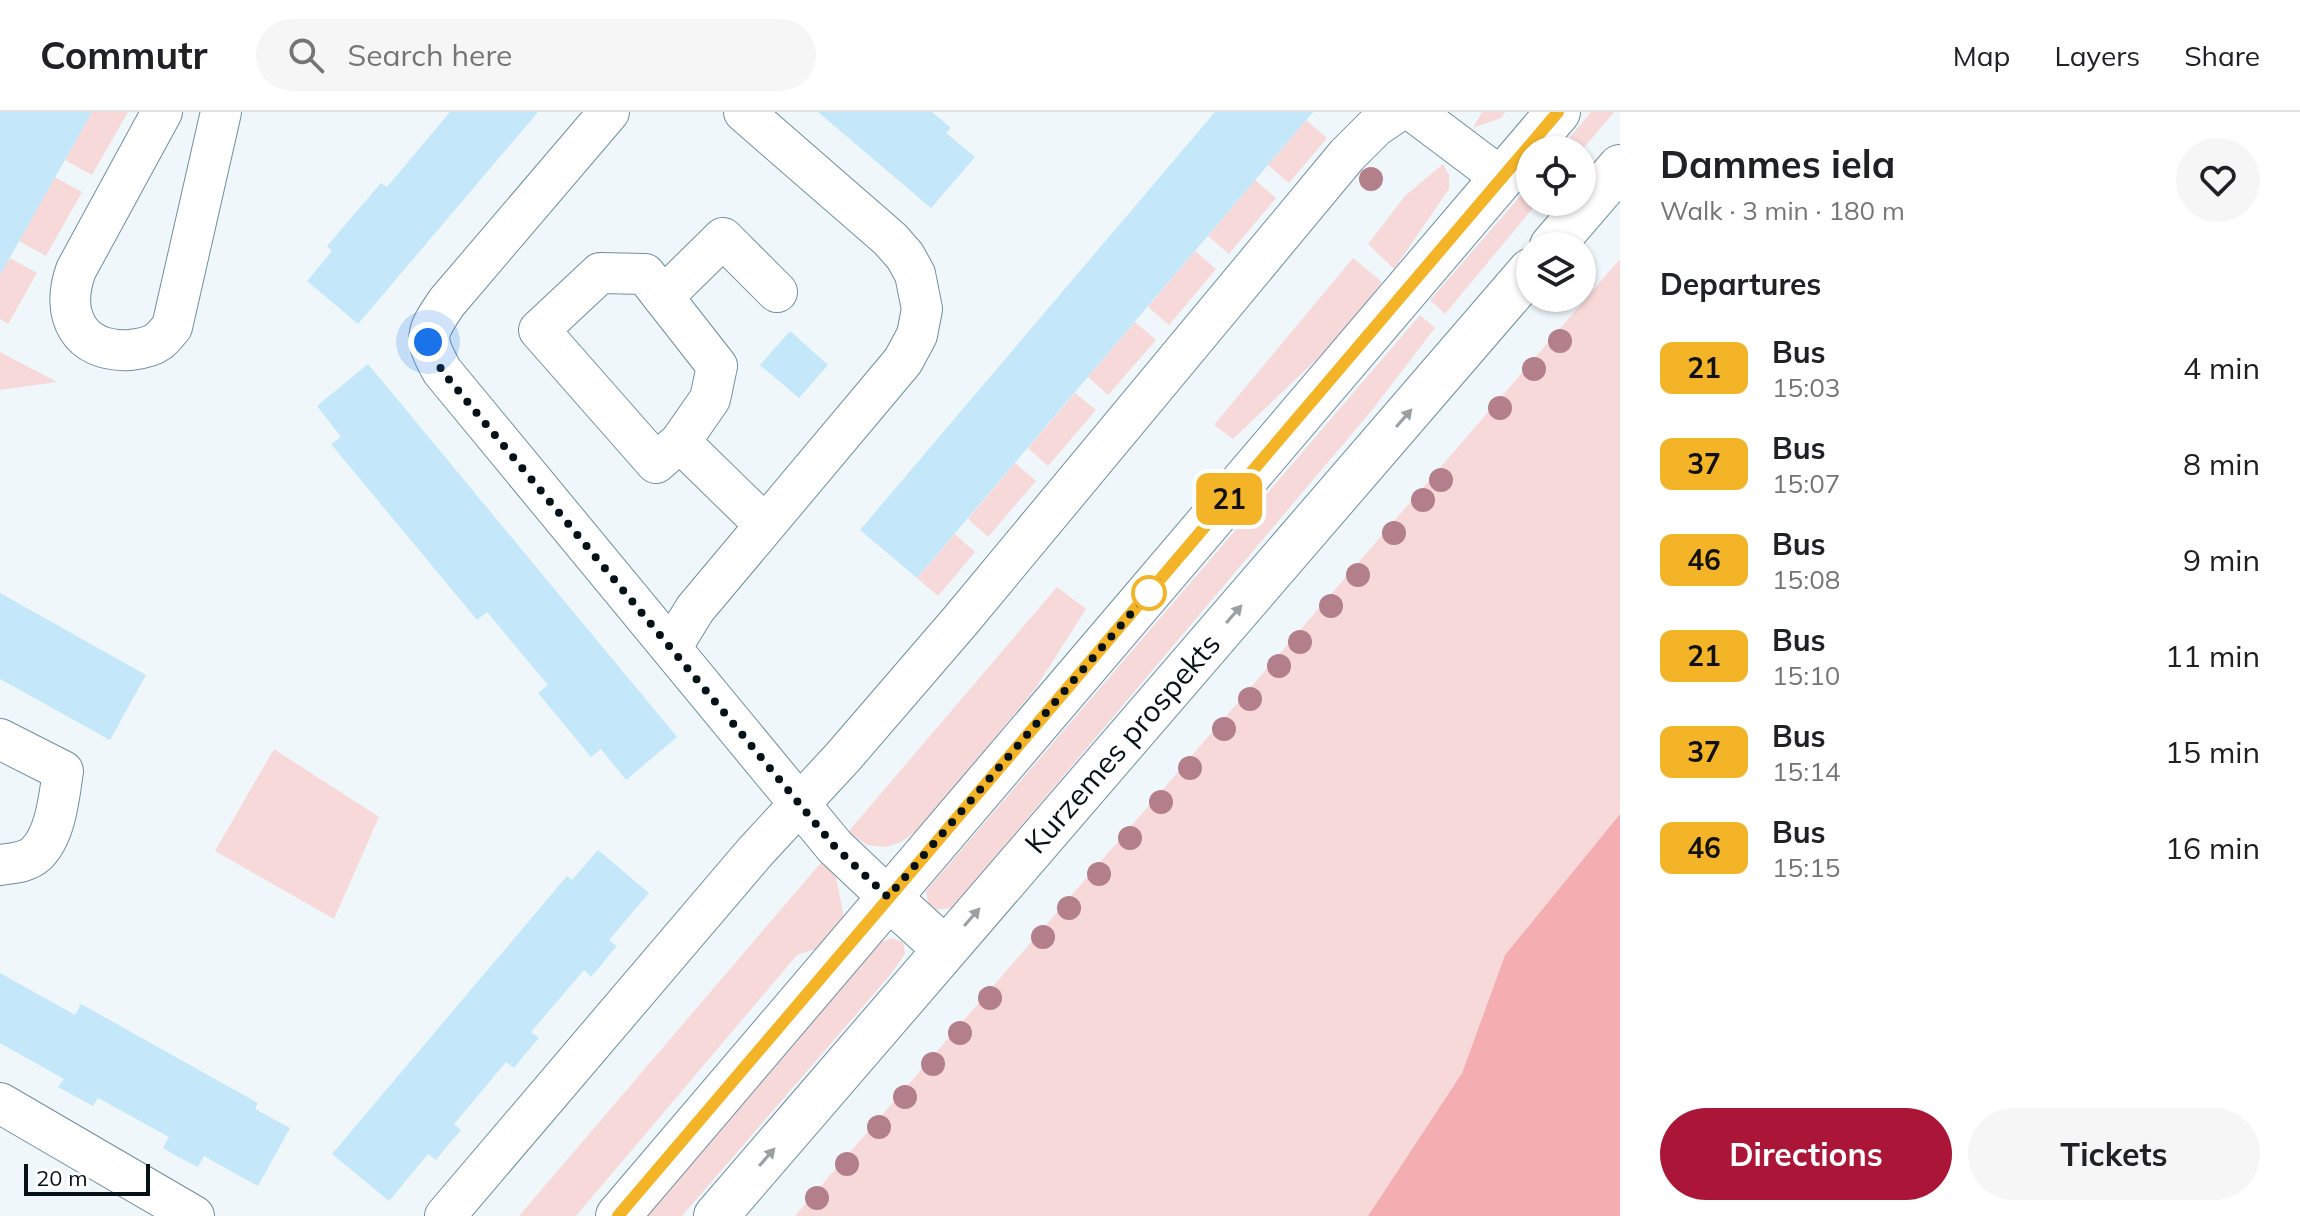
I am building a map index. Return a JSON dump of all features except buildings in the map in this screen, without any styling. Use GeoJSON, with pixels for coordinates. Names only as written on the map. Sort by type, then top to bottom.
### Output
{"type":"FeatureCollection","features":[{"type":"Feature","properties":{"kind":"main road"},"geometry":{"type":"LineString","coordinates":[[618,1216],[1558,112]]}},
{"type":"Feature","properties":{"kind":"main road"},"geometry":{"type":"LineString","coordinates":[[1564,232],[1620,167]]}},
{"type":"Feature","properties":{"kind":"main road","name":"Kurzemes prospekts"},"geometry":{"type":"LineString","coordinates":[[716,1216],[1516,287]]}},
{"type":"Feature","properties":{"kind":"main road"},"geometry":{"type":"LineString","coordinates":[[888,897],[945,949]]}},
{"type":"Feature","properties":{"kind":"street"},"geometry":{"type":"LineString","coordinates":[[162,112],[76,270],[69,290],[69,310],[79,330],[94,343],[118,350],[142,349],[159,341],[172,327],[221,112]]}},
{"type":"Feature","properties":{"kind":"street"},"geometry":{"type":"LineString","coordinates":[[609,112],[447,302],[431,325],[428,342],[442,371],[835,847],[888,897]]}},
{"type":"Feature","properties":{"kind":"street"},"geometry":{"type":"LineString","coordinates":[[671,648],[695,609],[903,361],[917,335],[922,309],[915,274],[890,239],[744,112]]}},
{"type":"Feature","properties":{"kind":"street"},"geometry":{"type":"LineString","coordinates":[[445,1216],[735,875],[961,620],[1347,155],[1375,127],[1397,112]]}},
{"type":"Feature","properties":{"kind":"street"},"geometry":{"type":"LineString","coordinates":[[1414,112],[1503,179]]}},
{"type":"Feature","properties":{"kind":"street"},"geometry":{"type":"LineString","coordinates":[[663,297],[723,238],[777,292]]}},
{"type":"Feature","properties":{"kind":"street"},"geometry":{"type":"LineString","coordinates":[[600,273],[645,274],[717,366],[710,399],[680,442],[656,463],[539,330],[600,273]]}},
{"type":"Feature","properties":{"kind":"street"},"geometry":{"type":"LineString","coordinates":[[680,442],[765,525]]}},
{"type":"Feature","properties":{"kind":"street"},"geometry":{"type":"LineString","coordinates":[[0,739],[63,771],[55,821],[37,854],[23,862],[0,865]]}},
{"type":"Feature","properties":{"kind":"street"},"geometry":{"type":"LineString","coordinates":[[10,1119],[148,1205],[194,1216]]}},
{"type":"Feature","properties":{"kind":"shaded area"},"geometry":{"type":"Polygon","coordinates":[[[92,112],[128,112],[92,175],[65,160],[92,112]]]}},
{"type":"Feature","properties":{"kind":"shaded area"},"geometry":{"type":"Polygon","coordinates":[[[1482,112],[1505,112],[1501,118],[1473,128],[1482,112]]]}},
{"type":"Feature","properties":{"kind":"shaded area"},"geometry":{"type":"Polygon","coordinates":[[[1591,112],[1614,112],[1594,136],[1571,136],[1591,112]]]}},
{"type":"Feature","properties":{"kind":"shaded area"},"geometry":{"type":"Polygon","coordinates":[[[1306,120],[1327,138],[1289,183],[1268,165],[1306,120]]]}},
{"type":"Feature","properties":{"kind":"shaded area"},"geometry":{"type":"Polygon","coordinates":[[[1443,164],[1449,175],[1449,189],[1394,269],[1368,244],[1405,196],[1443,164]]]}},
{"type":"Feature","properties":{"kind":"shaded area"},"geometry":{"type":"Polygon","coordinates":[[[55,177],[82,192],[46,256],[19,241],[55,177]]]}},
{"type":"Feature","properties":{"kind":"shaded area"},"geometry":{"type":"Polygon","coordinates":[[[1255,180],[1276,198],[1229,254],[1208,236],[1255,180]]]}},
{"type":"Feature","properties":{"kind":"shaded area"},"geometry":{"type":"Polygon","coordinates":[[[1516,201],[1516,216],[1526,216],[1445,314],[1430,300],[1516,201]]]}},
{"type":"Feature","properties":{"kind":"shaded area"},"geometry":{"type":"Polygon","coordinates":[[[1195,251],[1216,269],[1169,325],[1148,307],[1195,251]]]}},
{"type":"Feature","properties":{"kind":"shaded area"},"geometry":{"type":"Polygon","coordinates":[[[10,258],[37,273],[8,324],[0,319],[0,275],[10,258]]]}},
{"type":"Feature","properties":{"kind":"shaded area"},"geometry":{"type":"Polygon","coordinates":[[[1353,258],[1382,282],[1340,337],[1233,439],[1214,425],[1353,258]]]}},
{"type":"Feature","properties":{"kind":"shaded area"},"geometry":{"type":"Polygon","coordinates":[[[1620,259],[1620,814],[1505,955],[1462,1073],[1368,1216],[795,1216],[1574,312],[1596,312],[1596,287],[1620,259]]]}},
{"type":"Feature","properties":{"kind":"shaded area"},"geometry":{"type":"Polygon","coordinates":[[[1420,315],[1435,328],[1372,410],[952,908],[934,910],[928,903],[926,891],[1420,315]]]}},
{"type":"Feature","properties":{"kind":"shaded area"},"geometry":{"type":"Polygon","coordinates":[[[1135,322],[1156,340],[1108,395],[1088,377],[1135,322]]]}},
{"type":"Feature","properties":{"kind":"shaded area"},"geometry":{"type":"Polygon","coordinates":[[[0,352],[57,382],[0,390],[0,352]]]}},
{"type":"Feature","properties":{"kind":"shaded area"},"geometry":{"type":"Polygon","coordinates":[[[1075,393],[1096,410],[1048,466],[1028,448],[1075,393]]]}},
{"type":"Feature","properties":{"kind":"shaded area"},"geometry":{"type":"Polygon","coordinates":[[[1015,463],[1036,481],[988,537],[968,519],[1015,463]]]}},
{"type":"Feature","properties":{"kind":"shaded area"},"geometry":{"type":"Polygon","coordinates":[[[955,534],[975,552],[938,596],[917,578],[955,534]]]}},
{"type":"Feature","properties":{"kind":"shaded area"},"geometry":{"type":"Polygon","coordinates":[[[1057,587],[1086,609],[1035,689],[918,830],[901,842],[886,847],[867,845],[848,832],[1057,587]]]}},
{"type":"Feature","properties":{"kind":"shaded area"},"geometry":{"type":"Polygon","coordinates":[[[274,749],[379,817],[334,919],[215,851],[274,749]]]}},
{"type":"Feature","properties":{"kind":"shaded area"},"geometry":{"type":"Polygon","coordinates":[[[1620,814],[1620,1216],[1368,1216],[1462,1073],[1505,955],[1620,814]]]}},
{"type":"Feature","properties":{"kind":"shaded area"},"geometry":{"type":"Polygon","coordinates":[[[824,859],[834,868],[844,917],[819,948],[797,955],[576,1216],[519,1216],[824,859]]]}},
{"type":"Feature","properties":{"kind":"shaded area"},"geometry":{"type":"Polygon","coordinates":[[[892,938],[903,942],[905,954],[891,974],[682,1216],[642,1216],[842,985],[881,942],[892,938]]]}},
{"type":"Feature","properties":{"kind":"bus line","name":"21"},"geometry":{"type":"LineString","coordinates":[[618,1216],[1558,112]]}},
{"type":"Feature","properties":{"kind":"route"},"geometry":{"type":"LineString","coordinates":[[428,342],[442,371],[723,713],[835,847],[888,897],[1158,582],[1149,593]]}}]}
